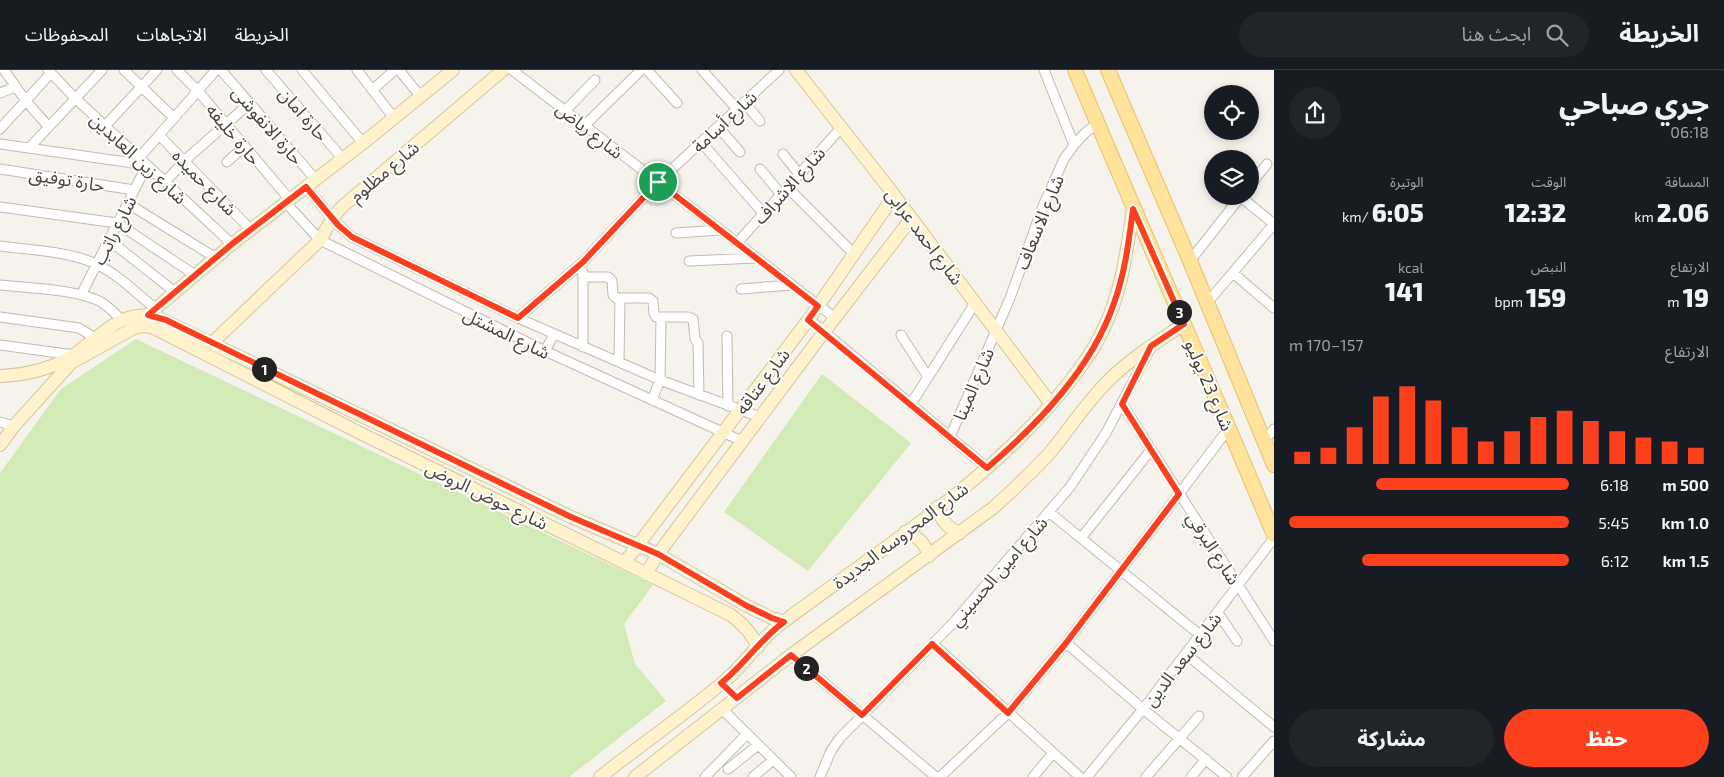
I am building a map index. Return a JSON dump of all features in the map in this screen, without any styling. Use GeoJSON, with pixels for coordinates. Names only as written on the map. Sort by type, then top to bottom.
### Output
{"type":"FeatureCollection","features":[{"type":"Feature","properties":{"kind":"main road","name":"شارع مظلوم"},"geometry":{"type":"LineString","coordinates":[[212,343],[320,240],[332,218],[343,206],[503,70]]}},
{"type":"Feature","properties":{"kind":"main road","name":"شارع احمد عرابى"},"geometry":{"type":"LineString","coordinates":[[796,70],[912,219],[1051,404]]}},
{"type":"Feature","properties":{"kind":"main road","name":"شارع 23 يوليو"},"geometry":{"type":"LineString","coordinates":[[1075,70],[1274,536]]}},
{"type":"Feature","properties":{"kind":"main road","name":"شارع 23 يوليو"},"geometry":{"type":"LineString","coordinates":[[1108,70],[1190,261],[1274,465]]}},
{"type":"Feature","properties":{"kind":"main road","name":"شارع مظلوم"},"geometry":{"type":"LineString","coordinates":[[152,312],[232,244],[421,97],[448,72]]}},
{"type":"Feature","properties":{"kind":"main road","name":"شارع عتاقه"},"geometry":{"type":"LineString","coordinates":[[625,562],[808,320],[894,196]]}},
{"type":"Feature","properties":{"kind":"main road","name":"شارع المحروسه الجديدة"},"geometry":{"type":"LineString","coordinates":[[600,777],[740,667],[768,635],[784,622],[938,507],[987,468],[1019,439],[1051,404],[1084,362],[1104,330],[1115,302],[1133,209]]}},
{"type":"Feature","properties":{"kind":"main road","name":"شارع عتاقه"},"geometry":{"type":"LineString","coordinates":[[646,574],[658,554],[742,441],[912,219]]}},
{"type":"Feature","properties":{"kind":"main road","name":"شارع حوض الروض"},"geometry":{"type":"LineString","coordinates":[[152,312],[310,392],[571,517],[658,554],[747,606],[784,622]]}},
{"type":"Feature","properties":{"kind":"main road"},"geometry":{"type":"LineString","coordinates":[[0,445],[72,359],[95,338],[122,321],[152,312]]}},
{"type":"Feature","properties":{"kind":"main road","name":"شارع المحروسه الجديدة"},"geometry":{"type":"LineString","coordinates":[[635,777],[791,655],[993,508],[1024,480],[1052,449],[1093,396],[1130,361],[1184,324]]}},
{"type":"Feature","properties":{"kind":"main road","name":"شارع حوض الروض"},"geometry":{"type":"LineString","coordinates":[[72,359],[134,328],[152,327],[304,405],[731,615],[754,638],[758,647]]}},
{"type":"Feature","properties":{"kind":"main road"},"geometry":{"type":"LineString","coordinates":[[0,376],[32,373],[72,359]]}},
{"type":"Feature","properties":{"kind":"main road"},"geometry":{"type":"LineString","coordinates":[[252,379],[260,367]]}},
{"type":"Feature","properties":{"kind":"main road"},"geometry":{"type":"LineString","coordinates":[[304,405],[310,392]]}},
{"type":"Feature","properties":{"kind":"main road"},"geometry":{"type":"LineString","coordinates":[[938,507],[940,516],[945,524],[952,530],[960,533]]}},
{"type":"Feature","properties":{"kind":"main road"},"geometry":{"type":"LineString","coordinates":[[905,532],[921,540],[929,556]]}},
{"type":"Feature","properties":{"kind":"main road"},"geometry":{"type":"LineString","coordinates":[[721,683],[737,698]]}},
{"type":"Feature","properties":{"kind":"street"},"geometry":{"type":"LineString","coordinates":[[4,70],[15,87],[48,126]]}},
{"type":"Feature","properties":{"kind":"street"},"geometry":{"type":"LineString","coordinates":[[30,148],[48,126],[102,70]]}},
{"type":"Feature","properties":{"kind":"street"},"geometry":{"type":"LineString","coordinates":[[124,70],[174,118]]}},
{"type":"Feature","properties":{"kind":"street"},"geometry":{"type":"LineString","coordinates":[[105,126],[157,70]]}},
{"type":"Feature","properties":{"kind":"street","name":"حارة خليفه"},"geometry":{"type":"LineString","coordinates":[[177,70],[198,91],[245,146],[288,201]]}},
{"type":"Feature","properties":{"kind":"street"},"geometry":{"type":"LineString","coordinates":[[139,158],[216,70]]}},
{"type":"Feature","properties":{"kind":"street","name":"حارة الانفوشى"},"geometry":{"type":"LineString","coordinates":[[221,70],[250,103],[311,184]]}},
{"type":"Feature","properties":{"kind":"street","name":"حارة امان"},"geometry":{"type":"LineString","coordinates":[[266,70],[343,159]]}},
{"type":"Feature","properties":{"kind":"street"},"geometry":{"type":"LineString","coordinates":[[302,70],[363,143]]}},
{"type":"Feature","properties":{"kind":"street"},"geometry":{"type":"LineString","coordinates":[[357,70],[394,118]]}},
{"type":"Feature","properties":{"kind":"street"},"geometry":{"type":"LineString","coordinates":[[372,90],[395,70]]}},
{"type":"Feature","properties":{"kind":"street"},"geometry":{"type":"LineString","coordinates":[[400,70],[421,97]]}},
{"type":"Feature","properties":{"kind":"street","name":"شارع رياض"},"geometry":{"type":"LineString","coordinates":[[512,70],[835,318]]}},
{"type":"Feature","properties":{"kind":"street"},"geometry":{"type":"LineString","coordinates":[[647,70],[677,103]]}},
{"type":"Feature","properties":{"kind":"street"},"geometry":{"type":"LineString","coordinates":[[702,70],[760,121]]}},
{"type":"Feature","properties":{"kind":"street","name":"شارع أسامة"},"geometry":{"type":"LineString","coordinates":[[518,318],[583,262],[658,182],[779,70]]}},
{"type":"Feature","properties":{"kind":"street"},"geometry":{"type":"LineString","coordinates":[[1044,70],[1074,145]]}},
{"type":"Feature","properties":{"kind":"street"},"geometry":{"type":"LineString","coordinates":[[0,129],[49,72]]}},
{"type":"Feature","properties":{"kind":"street","name":"شارع زين العابدين"},"geometry":{"type":"LineString","coordinates":[[49,72],[232,244]]}},
{"type":"Feature","properties":{"kind":"street"},"geometry":{"type":"LineString","coordinates":[[584,126],[634,72]]}},
{"type":"Feature","properties":{"kind":"street"},"geometry":{"type":"LineString","coordinates":[[564,111],[595,80]]}},
{"type":"Feature","properties":{"kind":"street"},"geometry":{"type":"LineString","coordinates":[[0,93],[15,87]]}},
{"type":"Feature","properties":{"kind":"street"},"geometry":{"type":"LineString","coordinates":[[164,182],[184,161],[250,103]]}},
{"type":"Feature","properties":{"kind":"street","name":"شارع الاسعاف"},"geometry":{"type":"LineString","coordinates":[[996,330],[1010,298],[1043,206],[1064,159],[1085,132],[1098,123]]}},
{"type":"Feature","properties":{"kind":"street"},"geometry":{"type":"LineString","coordinates":[[718,127],[740,152]]}},
{"type":"Feature","properties":{"kind":"street","name":"شارع الاشراف"},"geometry":{"type":"LineString","coordinates":[[737,243],[841,128]]}},
{"type":"Feature","properties":{"kind":"street","name":"شارع حميده"},"geometry":{"type":"LineString","coordinates":[[159,135],[251,230]]}},
{"type":"Feature","properties":{"kind":"street"},"geometry":{"type":"LineString","coordinates":[[701,142],[764,213]]}},
{"type":"Feature","properties":{"kind":"street"},"geometry":{"type":"LineString","coordinates":[[0,144],[147,165]]}},
{"type":"Feature","properties":{"kind":"street"},"geometry":{"type":"LineString","coordinates":[[227,162],[245,146]]}},
{"type":"Feature","properties":{"kind":"street"},"geometry":{"type":"LineString","coordinates":[[783,154],[799,174]]}},
{"type":"Feature","properties":{"kind":"street"},"geometry":{"type":"LineString","coordinates":[[1259,174],[1267,164]]}},
{"type":"Feature","properties":{"kind":"street","name":"شارع راتب"},"geometry":{"type":"LineString","coordinates":[[81,295],[147,165]]}},
{"type":"Feature","properties":{"kind":"street","name":"حارة توفيق"},"geometry":{"type":"LineString","coordinates":[[0,169],[134,190]]}},
{"type":"Feature","properties":{"kind":"street"},"geometry":{"type":"LineString","coordinates":[[760,169],[781,194]]}},
{"type":"Feature","properties":{"kind":"street","name":"شارع المشتل"},"geometry":{"type":"LineString","coordinates":[[311,184],[332,218],[352,237],[554,334],[660,380],[760,418]]}},
{"type":"Feature","properties":{"kind":"street"},"geometry":{"type":"LineString","coordinates":[[787,187],[854,254]]}},
{"type":"Feature","properties":{"kind":"street","name":"شارع المشتل"},"geometry":{"type":"LineString","coordinates":[[288,201],[320,240],[545,351],[742,441]]}},
{"type":"Feature","properties":{"kind":"street"},"geometry":{"type":"LineString","coordinates":[[128,204],[216,258]]}},
{"type":"Feature","properties":{"kind":"street"},"geometry":{"type":"LineString","coordinates":[[1190,261],[1235,205]]}},
{"type":"Feature","properties":{"kind":"street"},"geometry":{"type":"LineString","coordinates":[[1207,303],[1274,224],[1251,205]]}},
{"type":"Feature","properties":{"kind":"street"},"geometry":{"type":"LineString","coordinates":[[0,206],[117,223],[195,275]]}},
{"type":"Feature","properties":{"kind":"street"},"geometry":{"type":"LineString","coordinates":[[676,233],[720,230]]}},
{"type":"Feature","properties":{"kind":"street"},"geometry":{"type":"LineString","coordinates":[[109,240],[175,292]]}},
{"type":"Feature","properties":{"kind":"street"},"geometry":{"type":"LineString","coordinates":[[0,246],[70,255],[97,264],[114,276],[152,312]]}},
{"type":"Feature","properties":{"kind":"street"},"geometry":{"type":"LineString","coordinates":[[689,261],[756,258]]}},
{"type":"Feature","properties":{"kind":"street"},"geometry":{"type":"LineString","coordinates":[[583,262],[583,346]]}},
{"type":"Feature","properties":{"kind":"street"},"geometry":{"type":"LineString","coordinates":[[1233,273],[1274,308]]}},
{"type":"Feature","properties":{"kind":"street"},"geometry":{"type":"LineString","coordinates":[[583,277],[608,277],[612,281],[613,295],[620,298],[649,298],[653,302],[654,316],[661,318],[688,316],[694,321],[695,339],[698,343],[699,395]]}},
{"type":"Feature","properties":{"kind":"street"},"geometry":{"type":"LineString","coordinates":[[0,285],[81,295],[102,303],[122,321]]}},
{"type":"Feature","properties":{"kind":"street"},"geometry":{"type":"LineString","coordinates":[[741,288],[792,285]]}},
{"type":"Feature","properties":{"kind":"street"},"geometry":{"type":"LineString","coordinates":[[619,362],[620,298]]}},
{"type":"Feature","properties":{"kind":"street"},"geometry":{"type":"LineString","coordinates":[[911,404],[976,303]]}},
{"type":"Feature","properties":{"kind":"street"},"geometry":{"type":"LineString","coordinates":[[0,317],[79,328],[95,338]]}},
{"type":"Feature","properties":{"kind":"street"},"geometry":{"type":"LineString","coordinates":[[652,400],[660,380],[661,318]]}},
{"type":"Feature","properties":{"kind":"street"},"geometry":{"type":"LineString","coordinates":[[808,320],[987,468]]}},
{"type":"Feature","properties":{"kind":"street","name":"شارع المينا"},"geometry":{"type":"LineString","coordinates":[[950,437],[996,330]]}},
{"type":"Feature","properties":{"kind":"street"},"geometry":{"type":"LineString","coordinates":[[545,351],[554,334]]}},
{"type":"Feature","properties":{"kind":"street"},"geometry":{"type":"LineString","coordinates":[[901,335],[928,377]]}},
{"type":"Feature","properties":{"kind":"street"},"geometry":{"type":"LineString","coordinates":[[726,336],[728,406]]}},
{"type":"Feature","properties":{"kind":"street"},"geometry":{"type":"LineString","coordinates":[[0,345],[72,359]]}},
{"type":"Feature","properties":{"kind":"street","name":"شارع امين الحسيني"},"geometry":{"type":"LineString","coordinates":[[820,777],[831,751],[862,715],[980,593],[1049,512],[1089,460],[1122,404],[1151,346]]}},
{"type":"Feature","properties":{"kind":"street"},"geometry":{"type":"LineString","coordinates":[[0,369],[32,373]]}},
{"type":"Feature","properties":{"kind":"street","name":"شارع البرقي"},"geometry":{"type":"LineString","coordinates":[[1122,404],[1274,642]]}},
{"type":"Feature","properties":{"kind":"street"},"geometry":{"type":"LineString","coordinates":[[0,422],[14,426]]}},
{"type":"Feature","properties":{"kind":"street"},"geometry":{"type":"LineString","coordinates":[[940,777],[1008,713],[1066,643],[1229,428]]}},
{"type":"Feature","properties":{"kind":"street"},"geometry":{"type":"LineString","coordinates":[[1264,441],[1274,429]]}},
{"type":"Feature","properties":{"kind":"street"},"geometry":{"type":"LineString","coordinates":[[1081,538],[1151,450]]}},
{"type":"Feature","properties":{"kind":"street"},"geometry":{"type":"LineString","coordinates":[[1049,512],[1200,635]]}},
{"type":"Feature","properties":{"kind":"street","name":"شارع سعد الدين"},"geometry":{"type":"LineString","coordinates":[[1087,777],[1239,586],[1274,536]]}},
{"type":"Feature","properties":{"kind":"street"},"geometry":{"type":"LineString","coordinates":[[1218,613],[1237,641]]}},
{"type":"Feature","properties":{"kind":"street"},"geometry":{"type":"LineString","coordinates":[[1066,643],[1143,709],[1228,777]]}},
{"type":"Feature","properties":{"kind":"street"},"geometry":{"type":"LineString","coordinates":[[932,644],[1080,777]]}},
{"type":"Feature","properties":{"kind":"street"},"geometry":{"type":"LineString","coordinates":[[1186,654],[1274,727]]}},
{"type":"Feature","properties":{"kind":"street"},"geometry":{"type":"LineString","coordinates":[[791,655],[936,777]]}},
{"type":"Feature","properties":{"kind":"street"},"geometry":{"type":"LineString","coordinates":[[723,710],[790,777]]}},
{"type":"Feature","properties":{"kind":"street"},"geometry":{"type":"LineString","coordinates":[[1146,777],[1199,716]]}},
{"type":"Feature","properties":{"kind":"street"},"geometry":{"type":"LineString","coordinates":[[705,777],[747,734]]}},
{"type":"Feature","properties":{"kind":"street"},"geometry":{"type":"LineString","coordinates":[[1242,777],[1274,741]]}},
{"type":"Feature","properties":{"kind":"street"},"geometry":{"type":"LineString","coordinates":[[722,760],[731,773],[758,745]]}},
{"type":"Feature","properties":{"kind":"street"},"geometry":{"type":"LineString","coordinates":[[1033,777],[1054,754]]}},
{"type":"Feature","properties":{"kind":"street"},"geometry":{"type":"LineString","coordinates":[[1191,777],[1206,759]]}},
{"type":"Feature","properties":{"kind":"street"},"geometry":{"type":"LineString","coordinates":[[753,777],[773,760]]}},
{"type":"Feature","properties":{"kind":"green space"},"geometry":{"type":"Polygon","coordinates":[[[136,339],[653,585],[624,624],[635,664],[666,701],[569,777],[0,777],[0,473],[61,389],[136,339]]]}},
{"type":"Feature","properties":{"kind":"green space"},"geometry":{"type":"Polygon","coordinates":[[[822,374],[911,443],[808,571],[724,512],[822,374]]]}},
{"type":"Feature","properties":{"kind":"route"},"geometry":{"type":"LineString","coordinates":[[658,182],[818,306],[808,320],[987,468],[1019,439],[1051,404],[1089,356],[1104,330],[1115,302],[1128,243],[1133,209],[1184,324],[1151,346],[1122,404],[1179,494],[1066,643],[1008,713],[932,644],[862,715],[791,655],[737,698],[721,683],[740,667],[768,635],[784,622],[747,606],[658,554],[571,517],[310,392],[166,320],[148,315],[232,244],[306,187],[338,225],[352,237],[518,318],[583,262],[658,182]]}}]}
